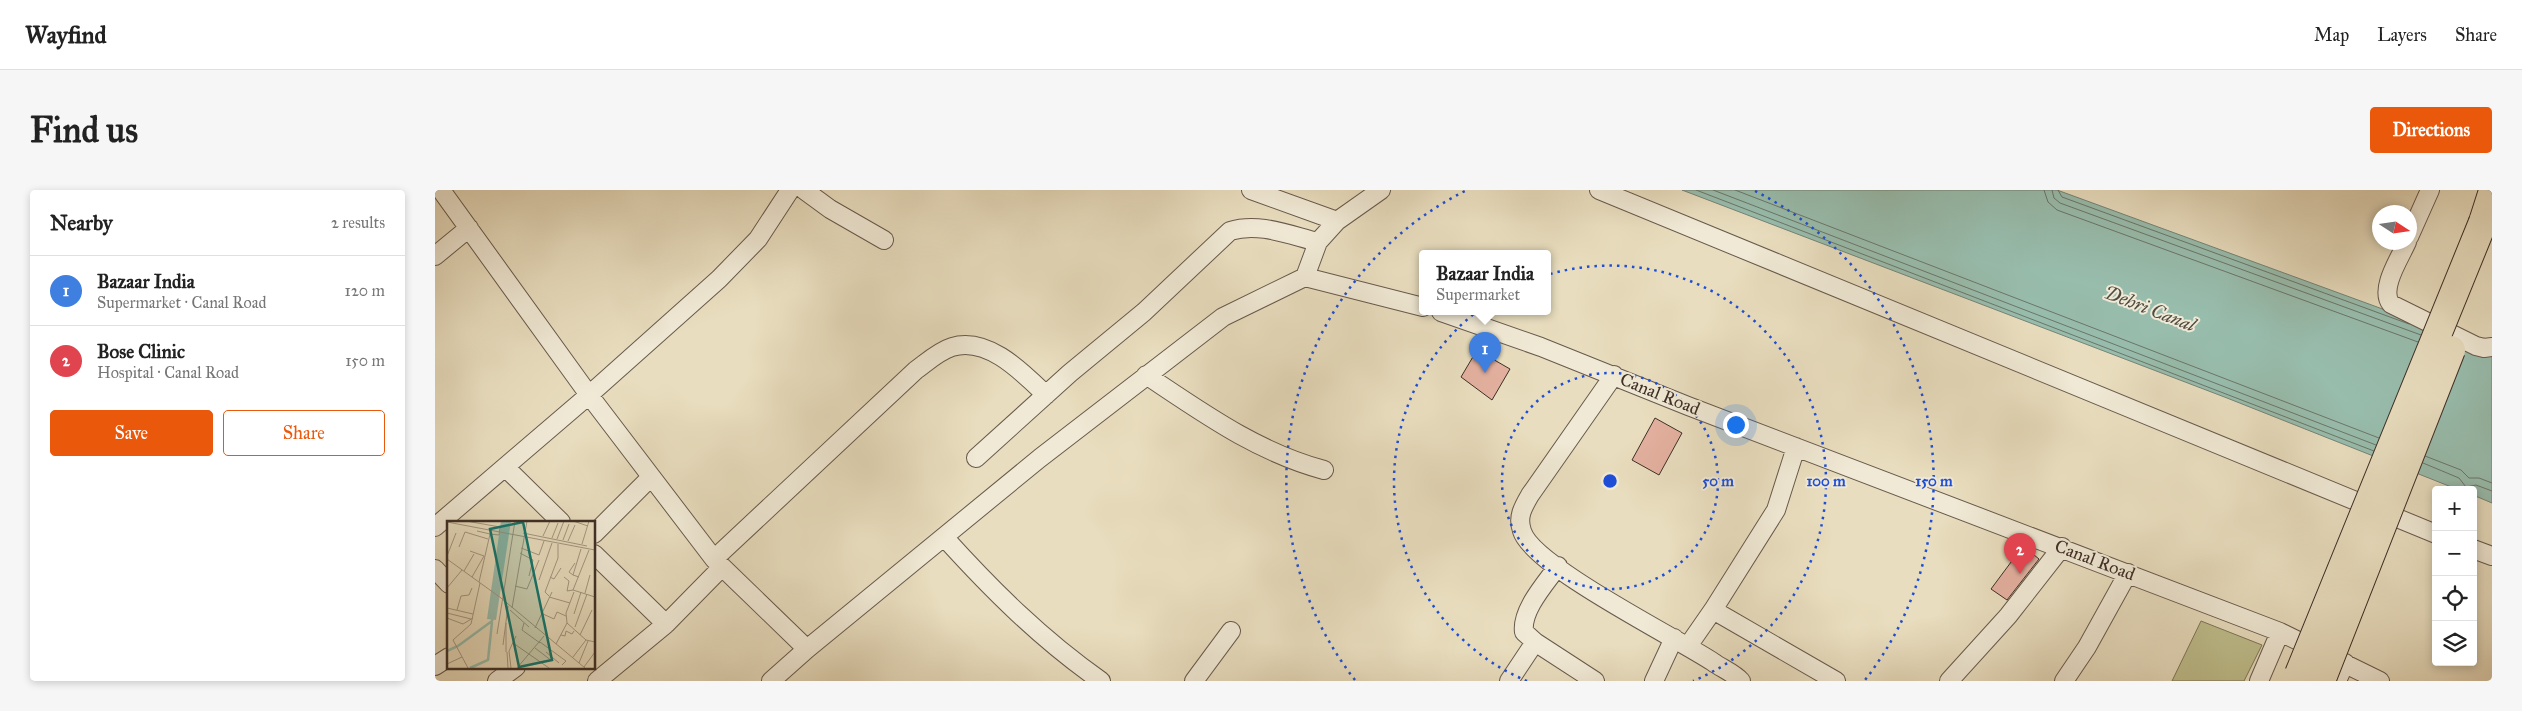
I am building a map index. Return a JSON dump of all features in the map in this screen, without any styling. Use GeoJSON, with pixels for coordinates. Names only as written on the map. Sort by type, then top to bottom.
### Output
{"type":"FeatureCollection","features":[{"type":"Feature","properties":{"kind":"highway"},"geometry":{"type":"LineString","coordinates":[[2305,679],[2487,234],[2492,194]]}},
{"type":"Feature","properties":{"kind":"street"},"geometry":{"type":"LineString","coordinates":[[441,190],[589,395],[718,563],[807,648]]}},
{"type":"Feature","properties":{"kind":"street"},"geometry":{"type":"LineString","coordinates":[[435,527],[589,395],[719,279],[758,239],[790,190]]}},
{"type":"Feature","properties":{"kind":"street"},"geometry":{"type":"LineString","coordinates":[[804,190],[829,209],[884,240]]}},
{"type":"Feature","properties":{"kind":"street"},"geometry":{"type":"LineString","coordinates":[[1251,190],[1337,221]]}},
{"type":"Feature","properties":{"kind":"street"},"geometry":{"type":"LineString","coordinates":[[1305,277],[1318,242],[1337,221],[1381,190]]}},
{"type":"Feature","properties":{"kind":"street"},"geometry":{"type":"LineString","coordinates":[[1599,190],[2432,532]]}},
{"type":"Feature","properties":{"kind":"street"},"geometry":{"type":"LineString","coordinates":[[2417,220],[2431,190]]}},
{"type":"Feature","properties":{"kind":"street"},"geometry":{"type":"LineString","coordinates":[[435,256],[469,228]]}},
{"type":"Feature","properties":{"kind":"street"},"geometry":{"type":"LineString","coordinates":[[976,458],[1046,395],[1144,312],[1230,231],[1240,228],[1269,229],[1318,242]]}},
{"type":"Feature","properties":{"kind":"street"},"geometry":{"type":"LineString","coordinates":[[2404,250],[2391,279],[2388,300],[2399,310],[2476,346],[2484,348],[2492,346]]}},
{"type":"Feature","properties":{"kind":"street"},"geometry":{"type":"LineString","coordinates":[[771,681],[807,648],[944,536],[1146,375],[1223,317],[1305,277],[1419,306]]}},
{"type":"Feature","properties":{"kind":"street","name":"Canal Road"},"geometry":{"type":"LineString","coordinates":[[1450,315],[1505,333],[2279,632],[2345,662],[2380,681]]}},
{"type":"Feature","properties":{"kind":"street"},"geometry":{"type":"LineString","coordinates":[[597,681],[666,624],[718,563],[916,370],[938,354],[953,346],[969,346],[1002,356],[1046,395]]}},
{"type":"Feature","properties":{"kind":"street"},"geometry":{"type":"LineString","coordinates":[[1146,375],[1199,411],[1257,445],[1289,460],[1324,470]]}},
{"type":"Feature","properties":{"kind":"street"},"geometry":{"type":"LineString","coordinates":[[1614,376],[1522,509],[1519,521],[1522,533],[1529,544],[1628,614],[1681,642],[1741,681]]}},
{"type":"Feature","properties":{"kind":"street"},"geometry":{"type":"LineString","coordinates":[[1654,681],[1681,642],[1713,610],[1776,510],[1796,447]]}},
{"type":"Feature","properties":{"kind":"street"},"geometry":{"type":"LineString","coordinates":[[505,467],[560,521]]}},
{"type":"Feature","properties":{"kind":"street"},"geometry":{"type":"LineString","coordinates":[[595,533],[651,477]]}},
{"type":"Feature","properties":{"kind":"street"},"geometry":{"type":"LineString","coordinates":[[944,536],[1017,614],[1048,642],[1101,681]]}},
{"type":"Feature","properties":{"kind":"street"},"geometry":{"type":"LineString","coordinates":[[1949,681],[2009,616],[2062,547]]}},
{"type":"Feature","properties":{"kind":"street"},"geometry":{"type":"LineString","coordinates":[[2477,550],[2492,556]]}},
{"type":"Feature","properties":{"kind":"street"},"geometry":{"type":"LineString","coordinates":[[595,555],[666,624]]}},
{"type":"Feature","properties":{"kind":"street"},"geometry":{"type":"LineString","coordinates":[[1558,566],[1525,618],[1524,632],[1535,642],[1595,681]]}},
{"type":"Feature","properties":{"kind":"street"},"geometry":{"type":"LineString","coordinates":[[435,569],[447,582]]}},
{"type":"Feature","properties":{"kind":"street"},"geometry":{"type":"LineString","coordinates":[[2064,681],[2091,641],[2128,573]]}},
{"type":"Feature","properties":{"kind":"street"},"geometry":{"type":"LineString","coordinates":[[1713,610],[1836,681]]}},
{"type":"Feature","properties":{"kind":"street"},"geometry":{"type":"LineString","coordinates":[[1195,681],[1231,631]]}},
{"type":"Feature","properties":{"kind":"street"},"geometry":{"type":"LineString","coordinates":[[2259,681],[2279,632]]}},
{"type":"Feature","properties":{"kind":"street"},"geometry":{"type":"LineString","coordinates":[[1509,681],[1535,642]]}},
{"type":"Feature","properties":{"kind":"street"},"geometry":{"type":"LineString","coordinates":[[435,666],[447,658]]}},
{"type":"Feature","properties":{"kind":"street"},"geometry":{"type":"LineString","coordinates":[[2337,681],[2345,662]]}},
{"type":"Feature","properties":{"kind":"street"},"geometry":{"type":"LineString","coordinates":[[497,681],[515,668]]}},
{"type":"Feature","properties":{"kind":"shaded area"},"geometry":{"type":"Polygon","coordinates":[[[2201,621],[2262,645],[2244,681],[2172,681],[2201,621]]]}},
{"type":"Feature","properties":{"kind":"water","name":"Dehri Canal"},"geometry":{"type":"Polygon","coordinates":[[[1682,190],[2057,190],[2492,349],[2492,503],[2477,497],[2477,486],[2449,486],[2227,398],[1682,190]]]}},
{"type":"Feature","properties":{"kind":"building"},"geometry":{"type":"Polygon","coordinates":[[[1477,350],[1510,369],[1492,400],[1461,377],[1477,350]]]}},
{"type":"Feature","properties":{"kind":"building"},"geometry":{"type":"Polygon","coordinates":[[[1655,418],[1682,433],[1659,475],[1632,460],[1655,418]]]}},
{"type":"Feature","properties":{"kind":"building"},"geometry":{"type":"Polygon","coordinates":[[[2023,546],[2039,559],[2007,600],[1991,589],[2023,546]]]}},
{"type":"Feature","properties":{"kind":"place","name":"Bazaar India"},"geometry":{"type":"Point","coordinates":[1485,373]}},
{"type":"Feature","properties":{"kind":"place","name":"Bose Clinic"},"geometry":{"type":"Point","coordinates":[2020,574]}}]}
